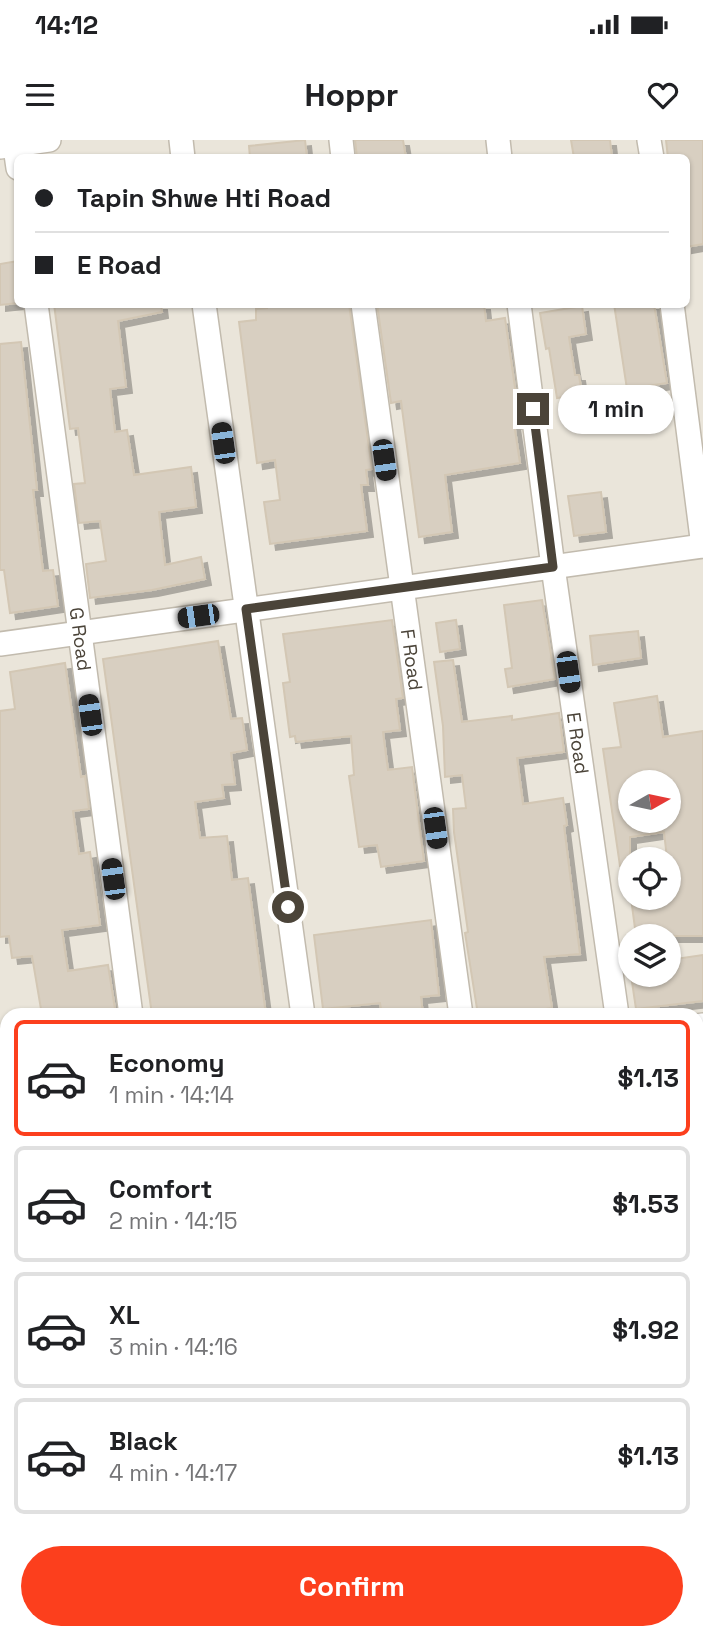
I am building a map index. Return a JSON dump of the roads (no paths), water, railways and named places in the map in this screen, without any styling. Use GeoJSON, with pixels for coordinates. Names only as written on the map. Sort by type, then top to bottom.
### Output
{"type":"FeatureCollection","features":[{"type":"Feature","properties":{"kind":"street"},"geometry":{"type":"LineString","coordinates":[[9,144],[49,140]]}},
{"type":"Feature","properties":{"kind":"street","name":"G Road"},"geometry":{"type":"LineString","coordinates":[[37,308],[130,1008]]}},
{"type":"Feature","properties":{"kind":"street"},"geometry":{"type":"LineString","coordinates":[[205,308],[302,1008]]}},
{"type":"Feature","properties":{"kind":"street","name":"F Road"},"geometry":{"type":"LineString","coordinates":[[364,308],[460,1008]]}},
{"type":"Feature","properties":{"kind":"street","name":"E Road"},"geometry":{"type":"LineString","coordinates":[[520,308],[553,567],[616,1008]]}},
{"type":"Feature","properties":{"kind":"street"},"geometry":{"type":"LineString","coordinates":[[0,644],[703,546],[673,308]]}}]}
